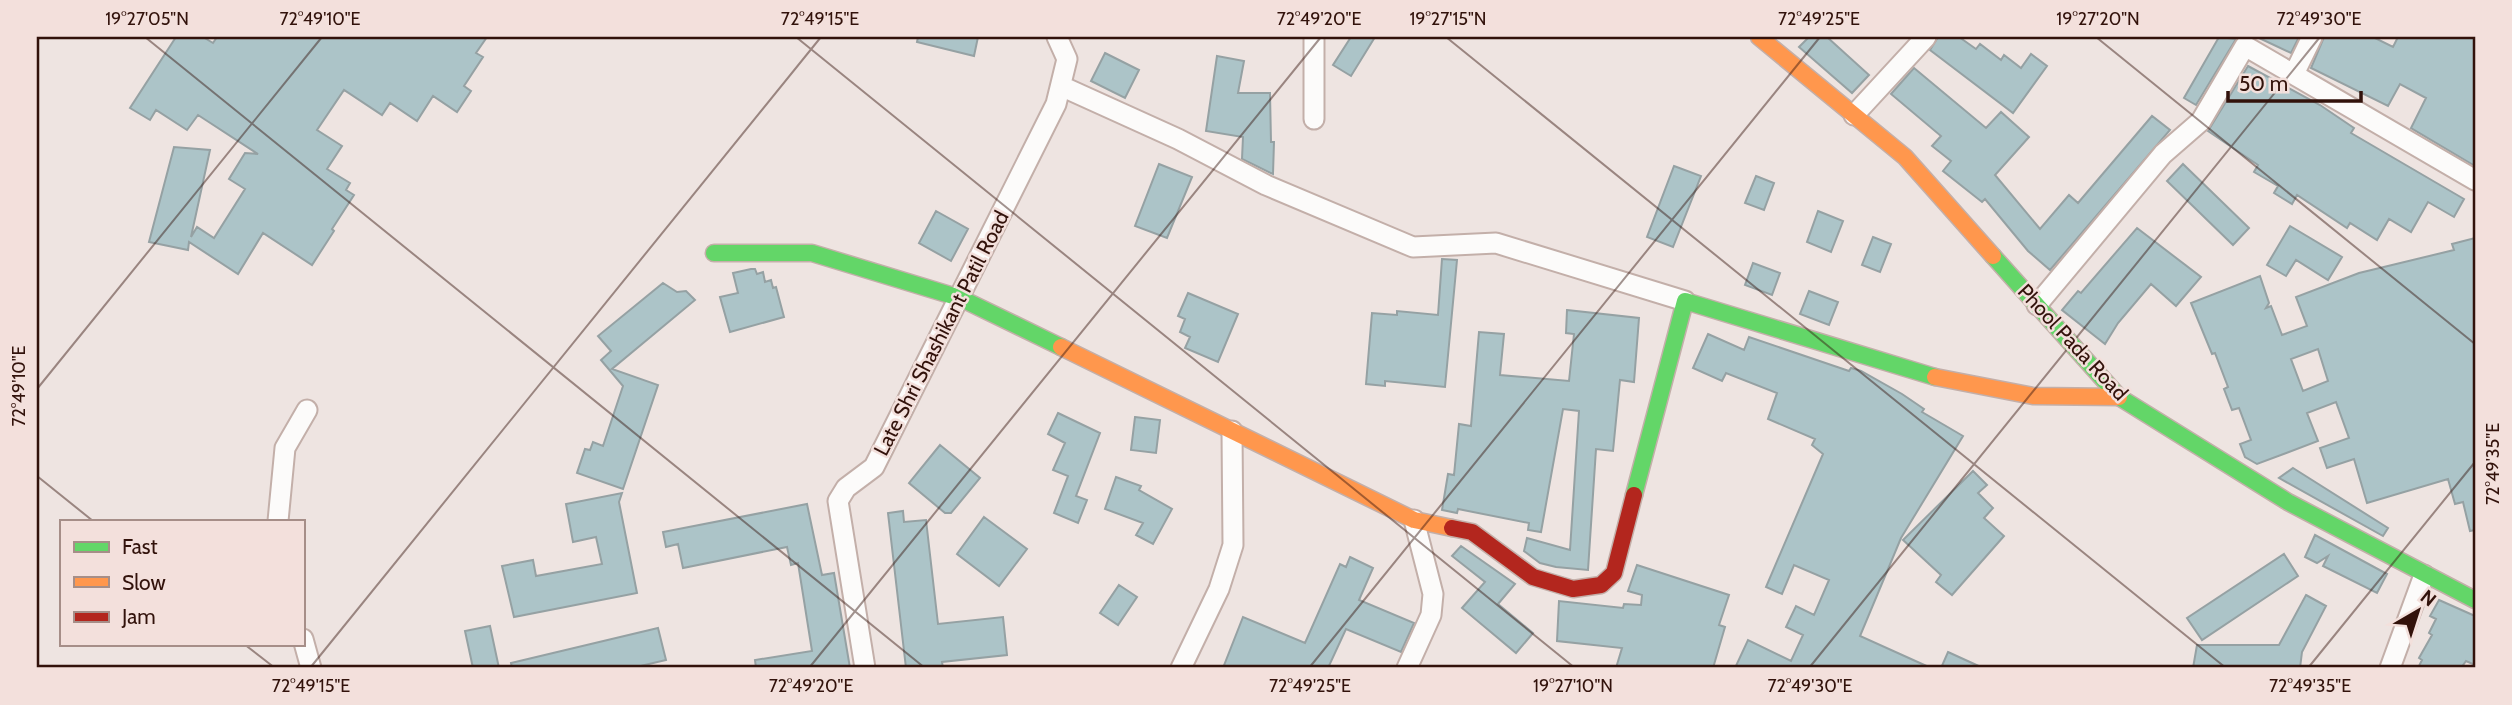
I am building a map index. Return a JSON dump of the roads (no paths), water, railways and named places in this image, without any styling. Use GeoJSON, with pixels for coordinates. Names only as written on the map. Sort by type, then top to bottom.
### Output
{"type":"FeatureCollection","features":[{"type":"Feature","properties":{"kind":"street","name":"Late Shri Shashikant Patil Road"},"geometry":{"type":"LineString","coordinates":[[865,668],[838,501],[846,488],[874,467],[1056,104],[1068,59],[1057,37]]}},
{"type":"Feature","properties":{"kind":"street"},"geometry":{"type":"LineString","coordinates":[[1314,37],[1314,119]]}},
{"type":"Feature","properties":{"kind":"street","name":"Phool Pada Road"},"geometry":{"type":"LineString","coordinates":[[1759,37],[1905,157],[2119,397],[2288,502],[2475,600]]}},
{"type":"Feature","properties":{"kind":"street"},"geometry":{"type":"LineString","coordinates":[[1854,115],[1926,37]]}},
{"type":"Feature","properties":{"kind":"street"},"geometry":{"type":"LineString","coordinates":[[2294,74],[2312,37]]}},
{"type":"Feature","properties":{"kind":"street"},"geometry":{"type":"LineString","coordinates":[[2037,305],[2163,154],[2201,121],[2245,46],[2475,180]]}},
{"type":"Feature","properties":{"kind":"street"},"geometry":{"type":"LineString","coordinates":[[1061,86],[1178,139],[1266,185],[1413,247],[1496,243],[1951,382],[2033,396],[2119,397]]}},
{"type":"Feature","properties":{"kind":"street"},"geometry":{"type":"LineString","coordinates":[[714,253],[812,253],[960,298],[1414,520],[1472,532],[1533,577],[1573,589],[1601,585],[1614,573],[1685,301]]}},
{"type":"Feature","properties":{"kind":"street"},"geometry":{"type":"LineString","coordinates":[[278,520],[285,448],[307,410]]}},
{"type":"Feature","properties":{"kind":"street"},"geometry":{"type":"LineString","coordinates":[[1181,668],[1219,589],[1233,545],[1232,431]]}},
{"type":"Feature","properties":{"kind":"street"},"geometry":{"type":"LineString","coordinates":[[1407,668],[1431,615],[1433,594],[1414,520]]}},
{"type":"Feature","properties":{"kind":"street"},"geometry":{"type":"LineString","coordinates":[[2390,668],[2424,575]]}},
{"type":"Feature","properties":{"kind":"street"},"geometry":{"type":"LineString","coordinates":[[304,643],[311,668]]}}]}
